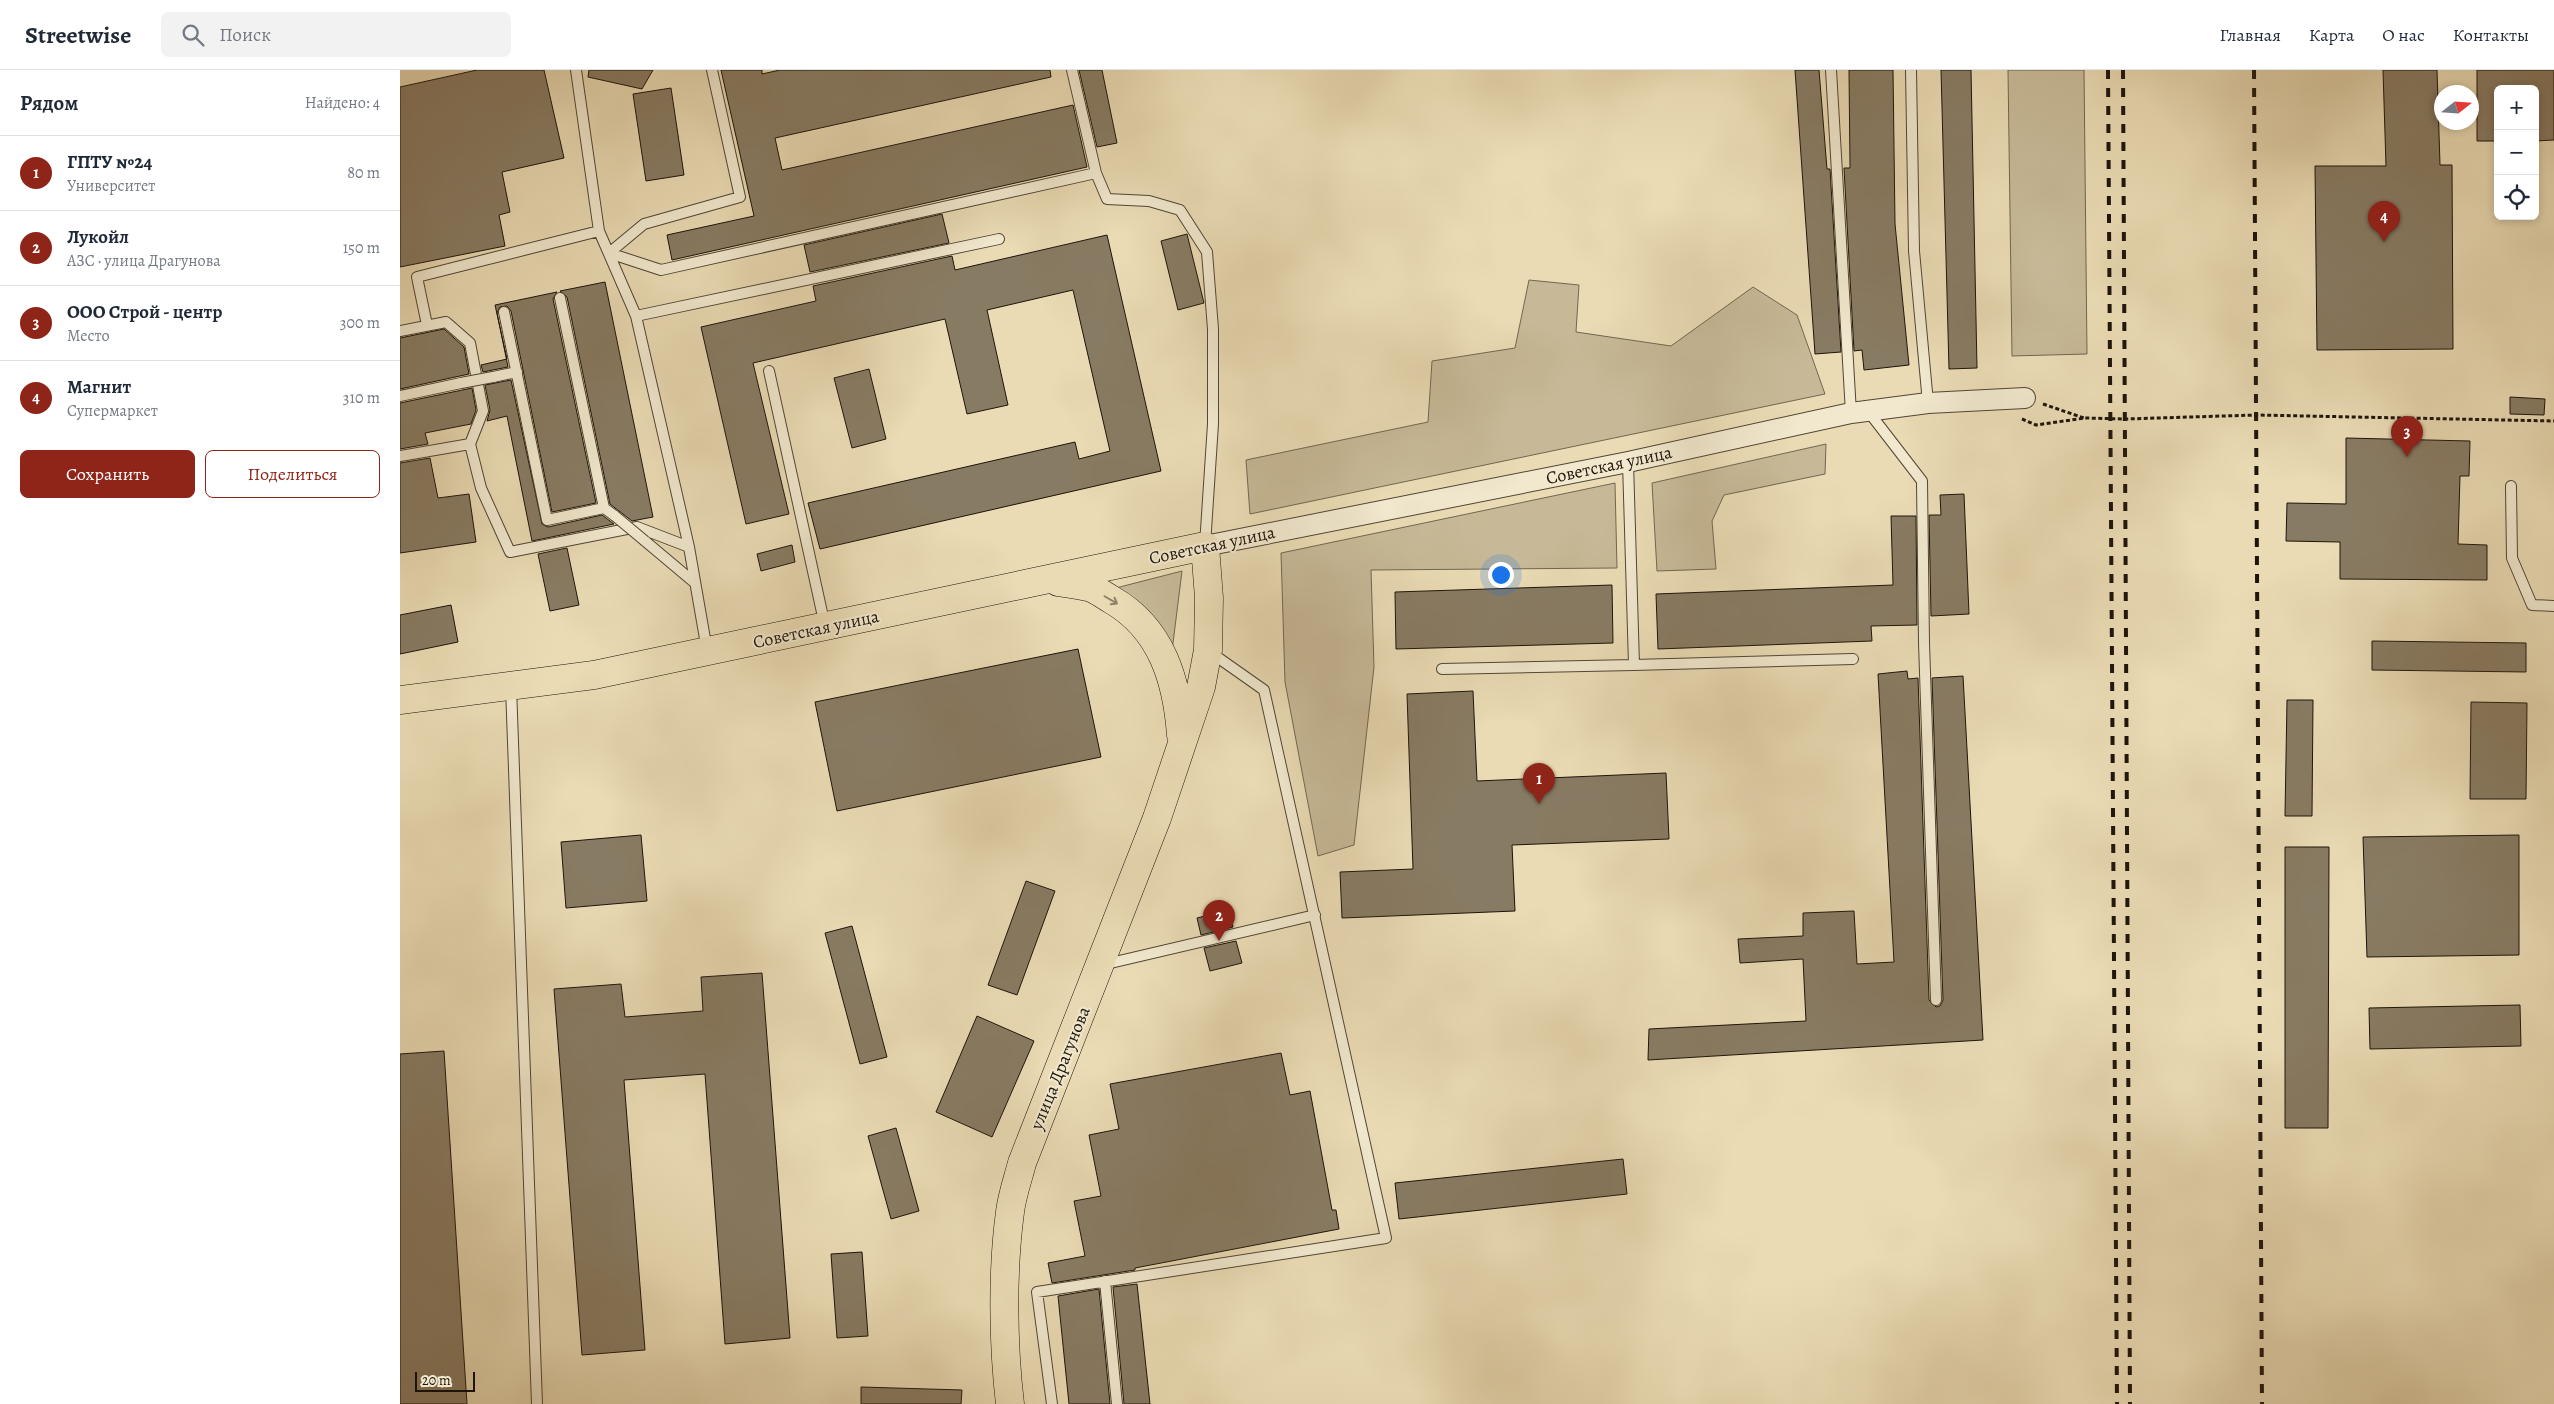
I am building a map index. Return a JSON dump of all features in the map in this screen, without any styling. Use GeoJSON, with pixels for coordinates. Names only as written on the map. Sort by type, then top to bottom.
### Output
{"type":"FeatureCollection","features":[{"type":"Feature","properties":{"kind":"main road","name":"Советская улица"},"geometry":{"type":"LineString","coordinates":[[400,700],[594,675],[826,628],[1205,546]]}},
{"type":"Feature","properties":{"kind":"main road","name":"улица Драгунова"},"geometry":{"type":"LineString","coordinates":[[1010,1404],[1007,1377],[1005,1260],[1010,1210],[1022,1163],[1101,966],[1182,746],[1201,687],[1208,650],[1209,598],[1205,546]]}},
{"type":"Feature","properties":{"kind":"main road"},"geometry":{"type":"LineString","coordinates":[[1049,580],[1090,588],[1121,605],[1148,630],[1169,667],[1178,701],[1182,746]]}},
{"type":"Feature","properties":{"kind":"street","name":"Советская улица"},"geometry":{"type":"LineString","coordinates":[[1205,546],[1628,462],[1860,412],[1928,403],[2025,398]]}},
{"type":"Feature","properties":{"kind":"lane"},"geometry":{"type":"LineString","coordinates":[[576,70],[600,231],[636,316],[689,547],[708,652]]}},
{"type":"Feature","properties":{"kind":"lane"},"geometry":{"type":"LineString","coordinates":[[609,253],[644,224],[740,197],[712,70]]}},
{"type":"Feature","properties":{"kind":"lane"},"geometry":{"type":"LineString","coordinates":[[1072,70],[1096,173],[1108,199],[1148,201],[1180,210],[1207,252],[1213,338],[1212,424],[1205,546]]}},
{"type":"Feature","properties":{"kind":"lane"},"geometry":{"type":"LineString","coordinates":[[1831,70],[1860,412],[1922,481],[1924,643],[1936,1000]]}},
{"type":"Feature","properties":{"kind":"lane"},"geometry":{"type":"LineString","coordinates":[[1910,70],[1914,251],[1928,403]]}},
{"type":"Feature","properties":{"kind":"lane"},"geometry":{"type":"LineString","coordinates":[[609,253],[662,270],[1096,173]]}},
{"type":"Feature","properties":{"kind":"lane"},"geometry":{"type":"LineString","coordinates":[[427,325],[417,277],[600,231]]}},
{"type":"Feature","properties":{"kind":"lane"},"geometry":{"type":"LineString","coordinates":[[636,316],[999,239]]}},
{"type":"Feature","properties":{"kind":"lane"},"geometry":{"type":"LineString","coordinates":[[560,298],[604,508],[695,583]]}},
{"type":"Feature","properties":{"kind":"lane"},"geometry":{"type":"LineString","coordinates":[[504,312],[547,520],[604,508]]}},
{"type":"Feature","properties":{"kind":"lane"},"geometry":{"type":"LineString","coordinates":[[400,331],[446,322],[470,343],[484,411],[470,444],[481,488],[510,552],[637,528],[689,547]]}},
{"type":"Feature","properties":{"kind":"lane"},"geometry":{"type":"LineString","coordinates":[[769,371],[826,628]]}},
{"type":"Feature","properties":{"kind":"lane"},"geometry":{"type":"LineString","coordinates":[[400,396],[516,372]]}},
{"type":"Feature","properties":{"kind":"lane"},"geometry":{"type":"LineString","coordinates":[[400,456],[470,444]]}},
{"type":"Feature","properties":{"kind":"lane"},"geometry":{"type":"LineString","coordinates":[[1628,462],[1634,664]]}},
{"type":"Feature","properties":{"kind":"lane"},"geometry":{"type":"LineString","coordinates":[[2511,486],[2512,558],[2532,605],[2554,606]]}},
{"type":"Feature","properties":{"kind":"lane"},"geometry":{"type":"LineString","coordinates":[[1052,1404],[1036,1292],[1386,1238],[1264,690],[1208,650]]}},
{"type":"Feature","properties":{"kind":"lane"},"geometry":{"type":"LineString","coordinates":[[1442,669],[1853,659]]}},
{"type":"Feature","properties":{"kind":"lane"},"geometry":{"type":"LineString","coordinates":[[511,686],[537,1404]]}},
{"type":"Feature","properties":{"kind":"lane"},"geometry":{"type":"LineString","coordinates":[[1101,966],[1315,915]]}},
{"type":"Feature","properties":{"kind":"lane"},"geometry":{"type":"LineString","coordinates":[[1105,1281],[1117,1404]]}},
{"type":"Feature","properties":{"kind":"path"},"geometry":{"type":"LineString","coordinates":[[2025,398],[2085,418]]}},
{"type":"Feature","properties":{"kind":"path"},"geometry":{"type":"LineString","coordinates":[[2019,418],[2036,425],[2085,418],[2125,419],[2256,415],[2554,421]]}},
{"type":"Feature","properties":{"kind":"shaded area"},"geometry":{"type":"Polygon","coordinates":[[[2008,70],[2084,70],[2087,354],[2012,356],[2008,70]]]}},
{"type":"Feature","properties":{"kind":"shaded area"},"geometry":{"type":"Polygon","coordinates":[[[1529,280],[1579,285],[1576,332],[1671,346],[1753,287],[1797,315],[1825,394],[1250,514],[1246,460],[1428,422],[1432,361],[1515,348],[1529,280]]]}},
{"type":"Feature","properties":{"kind":"shaded area"},"geometry":{"type":"Polygon","coordinates":[[[1826,444],[1825,474],[1724,495],[1712,521],[1716,569],[1657,571],[1652,483],[1826,444]]]}},
{"type":"Feature","properties":{"kind":"shaded area"},"geometry":{"type":"Polygon","coordinates":[[[1615,483],[1617,568],[1371,570],[1374,667],[1354,845],[1318,856],[1285,682],[1281,553],[1615,483]]]}},
{"type":"Feature","properties":{"kind":"shaded area"},"geometry":{"type":"Polygon","coordinates":[[[1182,571],[1171,659],[1112,589],[1182,571]]]}},
{"type":"Feature","properties":{"kind":"building"},"geometry":{"type":"Polygon","coordinates":[[[477,70],[544,70],[564,158],[502,172],[510,212],[499,215],[505,246],[400,267],[400,87],[477,70]]]}},
{"type":"Feature","properties":{"kind":"building"},"geometry":{"type":"Polygon","coordinates":[[[589,70],[653,70],[642,89],[588,77],[589,70]]]}},
{"type":"Feature","properties":{"kind":"building"},"geometry":{"type":"Polygon","coordinates":[[[721,70],[762,70],[762,74],[780,70],[1050,70],[1051,77],[775,138],[782,170],[1073,105],[1087,167],[672,260],[667,235],[754,216],[721,70]]]}},
{"type":"Feature","properties":{"kind":"building"},"geometry":{"type":"Polygon","coordinates":[[[1079,70],[1102,70],[1117,143],[1097,147],[1079,70]]]}},
{"type":"Feature","properties":{"kind":"building"},"geometry":{"type":"Polygon","coordinates":[[[1795,70],[1819,70],[1827,169],[1830,169],[1841,352],[1815,354],[1795,70]]]}},
{"type":"Feature","properties":{"kind":"building"},"geometry":{"type":"Polygon","coordinates":[[[1849,70],[1893,70],[1895,224],[1909,365],[1864,370],[1862,350],[1854,351],[1844,168],[1850,168],[1849,70]]]}},
{"type":"Feature","properties":{"kind":"building"},"geometry":{"type":"Polygon","coordinates":[[[1941,70],[1971,70],[1977,368],[1949,369],[1941,70]]]}},
{"type":"Feature","properties":{"kind":"building"},"geometry":{"type":"Polygon","coordinates":[[[2383,70],[2437,70],[2437,85],[2434,85],[2434,130],[2439,130],[2440,165],[2452,165],[2453,349],[2317,350],[2315,166],[2386,166],[2383,70]]]}},
{"type":"Feature","properties":{"kind":"building"},"geometry":{"type":"Polygon","coordinates":[[[2477,70],[2554,70],[2554,140],[2539,141],[2539,85],[2494,85],[2494,141],[2477,141],[2477,130],[2479,130],[2479,85],[2477,85],[2477,70]]]}},
{"type":"Feature","properties":{"kind":"building"},"geometry":{"type":"Polygon","coordinates":[[[671,88],[684,175],[646,181],[633,94],[671,88]]]}},
{"type":"Feature","properties":{"kind":"building"},"geometry":{"type":"Polygon","coordinates":[[[942,214],[949,243],[810,272],[804,245],[942,214]]]}},
{"type":"Feature","properties":{"kind":"building"},"geometry":{"type":"Polygon","coordinates":[[[1187,234],[1204,303],[1178,310],[1161,241],[1187,234]]]}},
{"type":"Feature","properties":{"kind":"building"},"geometry":{"type":"Polygon","coordinates":[[[1107,235],[1161,471],[820,549],[808,503],[1075,442],[1079,459],[1110,451],[1073,290],[987,310],[1008,405],[967,414],[945,319],[753,363],[789,514],[746,524],[701,327],[816,301],[813,286],[952,256],[955,270],[1107,235]]]}},
{"type":"Feature","properties":{"kind":"building"},"geometry":{"type":"Polygon","coordinates":[[[605,282],[653,517],[632,521],[610,504],[567,297],[560,291],[605,282]]]}},
{"type":"Feature","properties":{"kind":"building"},"geometry":{"type":"Polygon","coordinates":[[[557,292],[553,299],[596,503],[552,512],[511,311],[507,306],[500,307],[497,313],[499,325],[495,305],[557,292]]]}},
{"type":"Feature","properties":{"kind":"building"},"geometry":{"type":"Polygon","coordinates":[[[499,325],[507,359],[506,359],[499,325]]]}},
{"type":"Feature","properties":{"kind":"building"},"geometry":{"type":"Polygon","coordinates":[[[444,329],[464,347],[469,374],[400,389],[400,338],[444,329]]]}},
{"type":"Feature","properties":{"kind":"building"},"geometry":{"type":"Polygon","coordinates":[[[506,359],[508,367],[483,372],[481,365],[506,359]]]}},
{"type":"Feature","properties":{"kind":"building"},"geometry":{"type":"Polygon","coordinates":[[[869,369],[886,439],[852,448],[834,378],[869,369]]]}},
{"type":"Feature","properties":{"kind":"building"},"geometry":{"type":"Polygon","coordinates":[[[511,380],[542,524],[548,527],[602,515],[614,524],[532,541],[507,416],[487,421],[490,410],[485,385],[511,380]]]}},
{"type":"Feature","properties":{"kind":"building"},"geometry":{"type":"Polygon","coordinates":[[[472,388],[476,410],[471,424],[425,433],[428,444],[400,449],[400,403],[472,388]]]}},
{"type":"Feature","properties":{"kind":"building"},"geometry":{"type":"Polygon","coordinates":[[[2510,397],[2545,399],[2544,415],[2510,414],[2510,397]]]}},
{"type":"Feature","properties":{"kind":"building"},"geometry":{"type":"Polygon","coordinates":[[[2346,438],[2470,441],[2469,476],[2460,476],[2458,544],[2487,545],[2487,580],[2340,579],[2340,542],[2286,541],[2287,503],[2346,504],[2346,438]]]}},
{"type":"Feature","properties":{"kind":"building"},"geometry":{"type":"Polygon","coordinates":[[[430,458],[438,498],[469,494],[476,542],[400,553],[400,463],[430,458]]]}},
{"type":"Feature","properties":{"kind":"building"},"geometry":{"type":"Polygon","coordinates":[[[1964,494],[1969,614],[1931,616],[1929,515],[1941,515],[1940,495],[1964,494]]]}},
{"type":"Feature","properties":{"kind":"building"},"geometry":{"type":"Polygon","coordinates":[[[1891,516],[1916,516],[1917,625],[1871,626],[1872,641],[1658,649],[1656,594],[1893,585],[1891,516]]]}},
{"type":"Feature","properties":{"kind":"building"},"geometry":{"type":"Polygon","coordinates":[[[792,545],[795,562],[761,571],[757,554],[792,545]]]}},
{"type":"Feature","properties":{"kind":"building"},"geometry":{"type":"Polygon","coordinates":[[[567,548],[579,605],[550,611],[538,554],[567,548]]]}},
{"type":"Feature","properties":{"kind":"building"},"geometry":{"type":"Polygon","coordinates":[[[1612,585],[1613,643],[1396,649],[1395,592],[1612,585]]]}},
{"type":"Feature","properties":{"kind":"building"},"geometry":{"type":"Polygon","coordinates":[[[451,605],[458,642],[400,654],[400,615],[451,605]]]}},
{"type":"Feature","properties":{"kind":"building"},"geometry":{"type":"Polygon","coordinates":[[[2372,641],[2526,643],[2526,672],[2372,670],[2372,641]]]}},
{"type":"Feature","properties":{"kind":"building"},"geometry":{"type":"Polygon","coordinates":[[[1078,649],[1101,757],[837,811],[815,702],[1078,649]]]}},
{"type":"Feature","properties":{"kind":"building"},"geometry":{"type":"Polygon","coordinates":[[[1907,671],[1908,679],[1918,678],[1929,1000],[1936,1007],[1940,1006],[1943,1000],[1932,678],[1963,676],[1983,1040],[1648,1060],[1649,1029],[1806,1021],[1803,959],[1740,963],[1738,939],[1803,936],[1803,913],[1854,911],[1857,964],[1894,962],[1878,674],[1907,671]]]}},
{"type":"Feature","properties":{"kind":"building"},"geometry":{"type":"Polygon","coordinates":[[[1473,691],[1477,781],[1666,773],[1669,839],[1512,845],[1515,911],[1342,918],[1340,872],[1413,869],[1407,694],[1473,691]]]}},
{"type":"Feature","properties":{"kind":"building"},"geometry":{"type":"Polygon","coordinates":[[[2287,700],[2313,700],[2312,816],[2285,816],[2287,700]]]}},
{"type":"Feature","properties":{"kind":"building"},"geometry":{"type":"Polygon","coordinates":[[[2471,702],[2527,703],[2526,799],[2470,799],[2471,702]]]}},
{"type":"Feature","properties":{"kind":"building"},"geometry":{"type":"Polygon","coordinates":[[[641,835],[647,901],[566,908],[561,842],[641,835]]]}},
{"type":"Feature","properties":{"kind":"building"},"geometry":{"type":"Polygon","coordinates":[[[2519,835],[2519,955],[2367,957],[2363,837],[2519,835]]]}},
{"type":"Feature","properties":{"kind":"building"},"geometry":{"type":"Polygon","coordinates":[[[2285,847],[2329,847],[2328,1128],[2285,1128],[2285,847]]]}},
{"type":"Feature","properties":{"kind":"building"},"geometry":{"type":"Polygon","coordinates":[[[1026,881],[1055,891],[1017,995],[988,985],[1026,881]]]}},
{"type":"Feature","properties":{"kind":"building"},"geometry":{"type":"Polygon","coordinates":[[[1229,910],[1233,927],[1201,935],[1197,918],[1229,910]]]}},
{"type":"Feature","properties":{"kind":"building"},"geometry":{"type":"Polygon","coordinates":[[[852,926],[887,1057],[860,1064],[825,933],[852,926]]]}},
{"type":"Feature","properties":{"kind":"building"},"geometry":{"type":"Polygon","coordinates":[[[1236,941],[1242,963],[1210,971],[1204,948],[1236,941]]]}},
{"type":"Feature","properties":{"kind":"building"},"geometry":{"type":"Polygon","coordinates":[[[762,973],[790,1338],[725,1344],[705,1074],[624,1080],[645,1350],[582,1355],[554,989],[621,984],[625,1017],[703,1011],[701,977],[762,973]]]}},
{"type":"Feature","properties":{"kind":"building"},"geometry":{"type":"Polygon","coordinates":[[[2520,1005],[2521,1046],[2370,1049],[2369,1008],[2520,1005]]]}},
{"type":"Feature","properties":{"kind":"building"},"geometry":{"type":"Polygon","coordinates":[[[977,1016],[1034,1041],[992,1137],[936,1112],[977,1016]]]}},
{"type":"Feature","properties":{"kind":"building"},"geometry":{"type":"Polygon","coordinates":[[[444,1051],[467,1404],[400,1404],[400,1054],[444,1051]]]}},
{"type":"Feature","properties":{"kind":"building"},"geometry":{"type":"Polygon","coordinates":[[[1281,1053],[1290,1095],[1310,1091],[1332,1210],[1336,1210],[1339,1229],[1135,1268],[1135,1270],[1052,1283],[1048,1263],[1085,1256],[1074,1201],[1101,1196],[1089,1135],[1119,1129],[1110,1084],[1281,1053]]]}},
{"type":"Feature","properties":{"kind":"building"},"geometry":{"type":"Polygon","coordinates":[[[896,1128],[919,1211],[891,1219],[868,1136],[896,1128]]]}},
{"type":"Feature","properties":{"kind":"building"},"geometry":{"type":"Polygon","coordinates":[[[1623,1159],[1627,1194],[1399,1219],[1395,1183],[1623,1159]]]}},
{"type":"Feature","properties":{"kind":"building"},"geometry":{"type":"Polygon","coordinates":[[[862,1252],[868,1336],[837,1338],[831,1254],[862,1252]]]}},
{"type":"Feature","properties":{"kind":"building"},"geometry":{"type":"Polygon","coordinates":[[[1137,1284],[1150,1404],[1124,1404],[1113,1287],[1137,1284]]]}},
{"type":"Feature","properties":{"kind":"building"},"geometry":{"type":"Polygon","coordinates":[[[1099,1289],[1110,1404],[1069,1404],[1058,1296],[1099,1289]]]}},
{"type":"Feature","properties":{"kind":"building"},"geometry":{"type":"Polygon","coordinates":[[[861,1387],[962,1390],[961,1404],[861,1404],[861,1387]]]}},
{"type":"Feature","properties":{"kind":"railway"},"geometry":{"type":"LineString","coordinates":[[2108,70],[2117,1404]]}},
{"type":"Feature","properties":{"kind":"railway"},"geometry":{"type":"LineString","coordinates":[[2123,70],[2130,1404]]}},
{"type":"Feature","properties":{"kind":"railway"},"geometry":{"type":"LineString","coordinates":[[2254,70],[2262,1404]]}},
{"type":"Feature","properties":{"kind":"place","name":"Магнит"},"geometry":{"type":"Point","coordinates":[2384,242]}},
{"type":"Feature","properties":{"kind":"place","name":"ООО Строй - центр"},"geometry":{"type":"Point","coordinates":[2407,457]}},
{"type":"Feature","properties":{"kind":"place","name":"ГПТУ №24"},"geometry":{"type":"Point","coordinates":[1539,804]}},
{"type":"Feature","properties":{"kind":"place","name":"Лукойл"},"geometry":{"type":"Point","coordinates":[1219,941]}}]}
